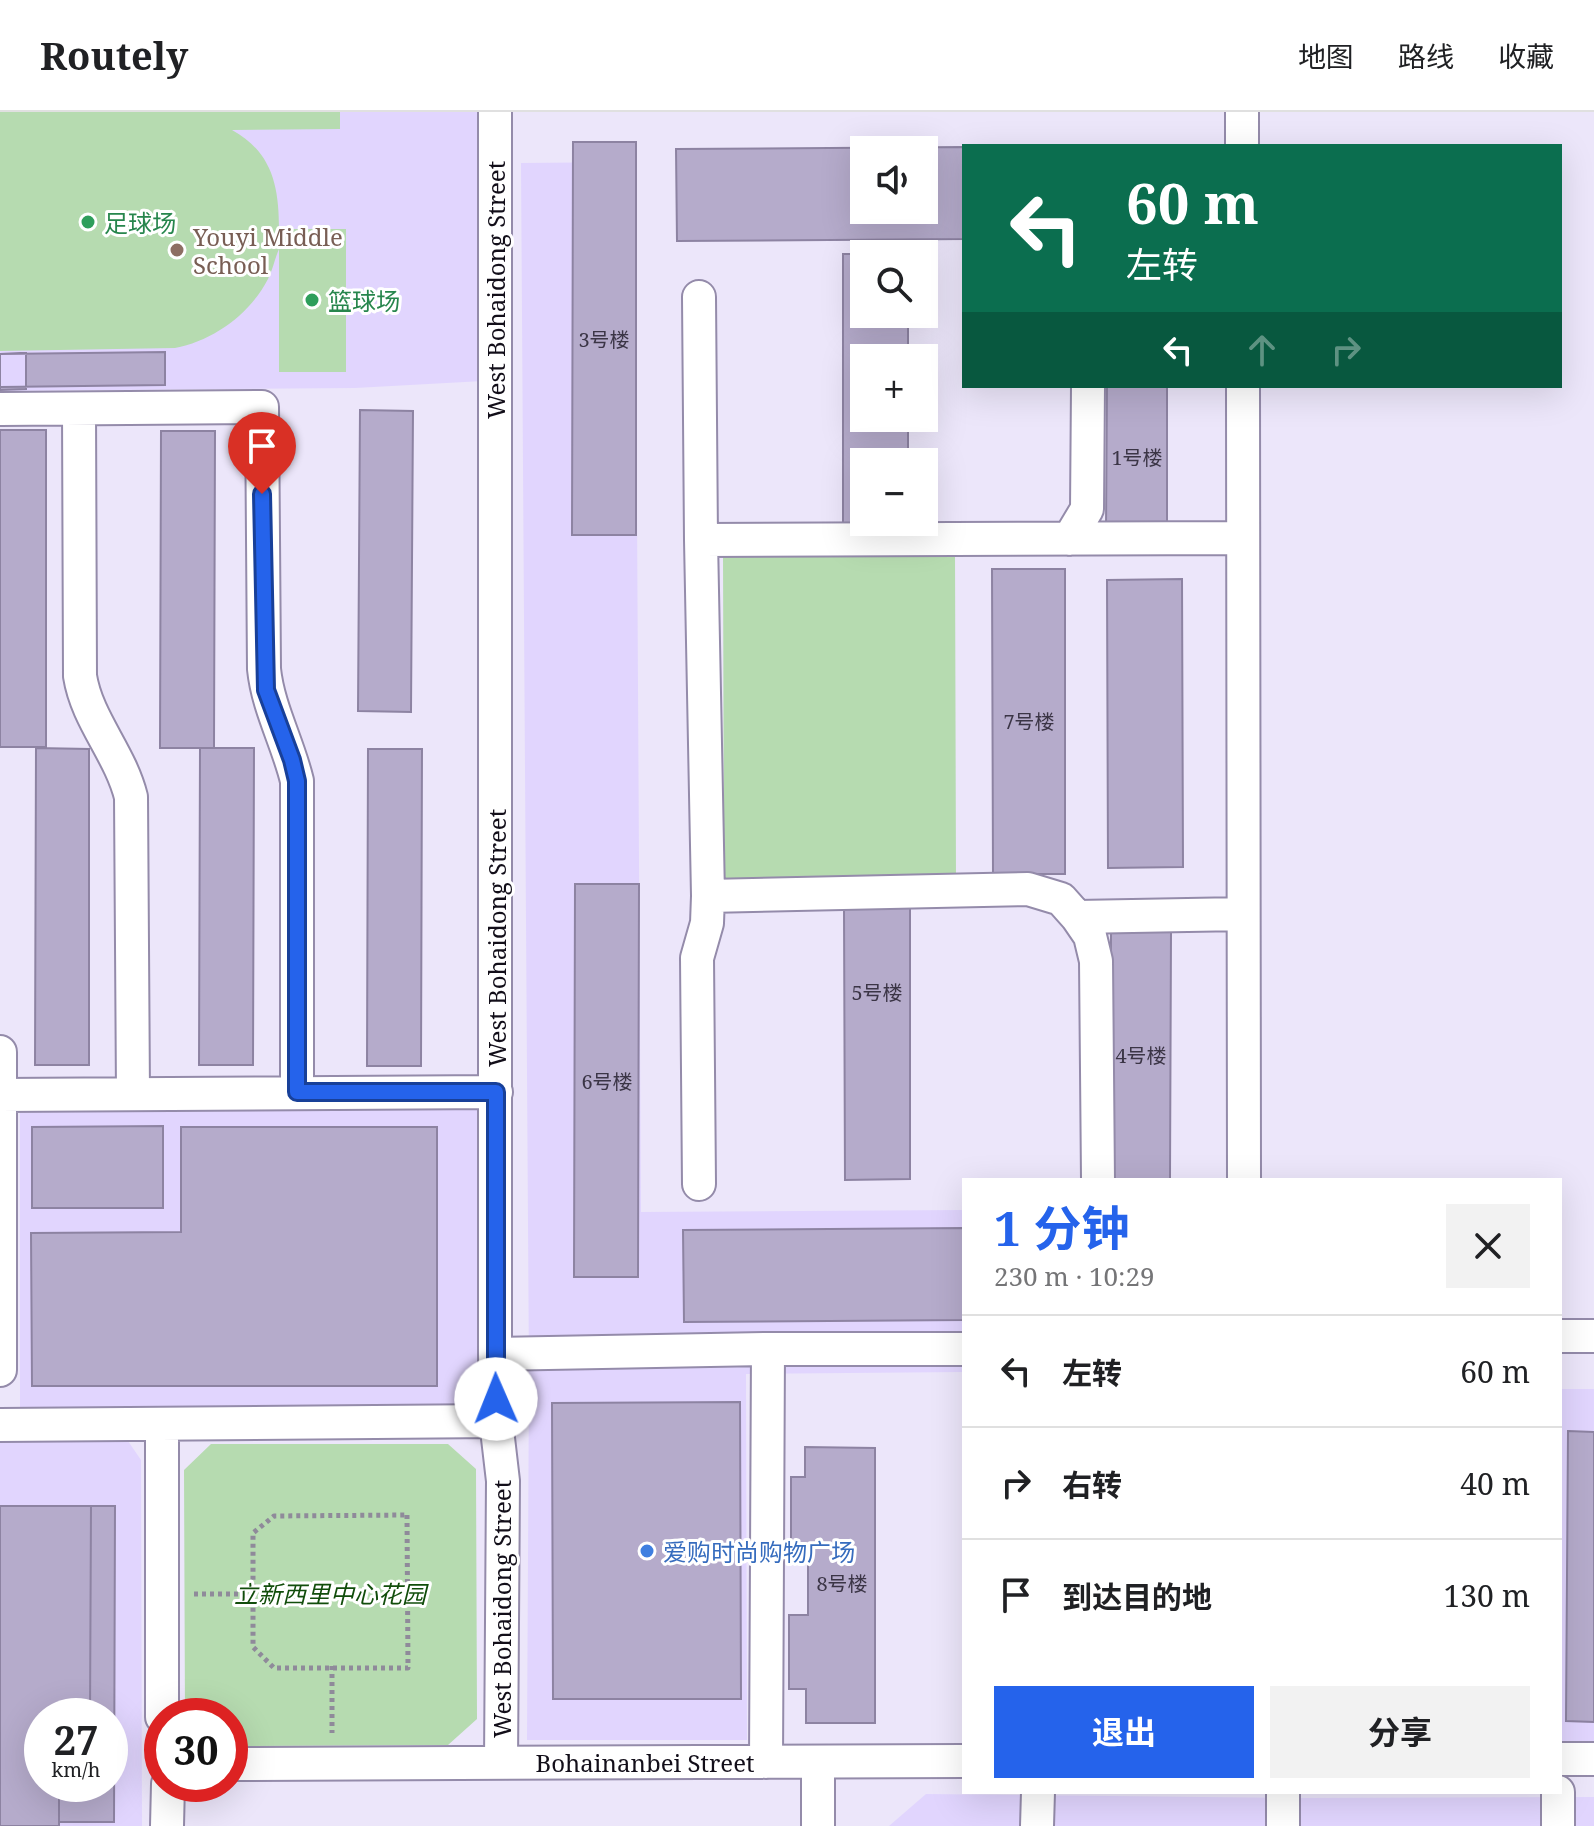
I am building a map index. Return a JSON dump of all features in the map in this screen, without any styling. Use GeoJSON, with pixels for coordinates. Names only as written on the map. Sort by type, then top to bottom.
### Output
{"type":"FeatureCollection","features":[{"type":"Feature","properties":{"kind":"street","name":"West Bohaidong Street"},"geometry":{"type":"LineString","coordinates":[[495,112],[495,1354],[496,1421],[503,1481],[501,1763]]}},
{"type":"Feature","properties":{"kind":"street"},"geometry":{"type":"LineString","coordinates":[[1242,112],[1242,144]]}},
{"type":"Feature","properties":{"kind":"street"},"geometry":{"type":"LineString","coordinates":[[699,297],[708,896],[707,923],[697,958],[699,1184]]}},
{"type":"Feature","properties":{"kind":"street"},"geometry":{"type":"LineString","coordinates":[[1069,539],[1087,509],[1088,388]]}},
{"type":"Feature","properties":{"kind":"street"},"geometry":{"type":"LineString","coordinates":[[1243,388],[1244,1178]]}},
{"type":"Feature","properties":{"kind":"street"},"geometry":{"type":"LineString","coordinates":[[0,409],[262,407],[264,669],[266,690],[297,781],[297,1092]]}},
{"type":"Feature","properties":{"kind":"street"},"geometry":{"type":"LineString","coordinates":[[79,409],[80,676],[84,699],[125,773],[131,797],[133,1094]]}},
{"type":"Feature","properties":{"kind":"street"},"geometry":{"type":"LineString","coordinates":[[701,540],[1243,538]]}},
{"type":"Feature","properties":{"kind":"street"},"geometry":{"type":"LineString","coordinates":[[708,896],[1028,889],[1061,899],[1090,936],[1096,961],[1098,1178]]}},
{"type":"Feature","properties":{"kind":"street"},"geometry":{"type":"LineString","coordinates":[[1077,917],[1243,914]]}},
{"type":"Feature","properties":{"kind":"street"},"geometry":{"type":"LineString","coordinates":[[0,1052],[0,1370]]}},
{"type":"Feature","properties":{"kind":"street"},"geometry":{"type":"LineString","coordinates":[[0,1095],[496,1092]]}},
{"type":"Feature","properties":{"kind":"street"},"geometry":{"type":"LineString","coordinates":[[1562,1336],[1594,1336]]}},
{"type":"Feature","properties":{"kind":"street"},"geometry":{"type":"LineString","coordinates":[[766,1762],[768,1349]]}},
{"type":"Feature","properties":{"kind":"street"},"geometry":{"type":"LineString","coordinates":[[495,1354],[962,1349]]}},
{"type":"Feature","properties":{"kind":"street"},"geometry":{"type":"LineString","coordinates":[[0,1425],[496,1421]]}},
{"type":"Feature","properties":{"kind":"street"},"geometry":{"type":"LineString","coordinates":[[162,1424],[162,1698]]}},
{"type":"Feature","properties":{"kind":"street"},"geometry":{"type":"LineString","coordinates":[[1562,1759],[1594,1759]]}},
{"type":"Feature","properties":{"kind":"street","name":"Bohainanbei Street"},"geometry":{"type":"LineString","coordinates":[[248,1764],[962,1761]]}},
{"type":"Feature","properties":{"kind":"street"},"geometry":{"type":"LineString","coordinates":[[818,1762],[818,1826]]}},
{"type":"Feature","properties":{"kind":"street"},"geometry":{"type":"LineString","coordinates":[[1037,1826],[1038,1794]]}},
{"type":"Feature","properties":{"kind":"street"},"geometry":{"type":"LineString","coordinates":[[1283,1794],[1283,1826]]}},
{"type":"Feature","properties":{"kind":"street"},"geometry":{"type":"LineString","coordinates":[[1558,1794],[1558,1826]]}},
{"type":"Feature","properties":{"kind":"street"},"geometry":{"type":"LineString","coordinates":[[167,1826],[168,1802]]}},
{"type":"Feature","properties":{"kind":"path"},"geometry":{"type":"LineString","coordinates":[[407,1515],[408,1668],[274,1668],[253,1647],[253,1594],[253,1533],[274,1516],[407,1515]]}},
{"type":"Feature","properties":{"kind":"path"},"geometry":{"type":"LineString","coordinates":[[185,1594],[253,1594]]}},
{"type":"Feature","properties":{"kind":"path"},"geometry":{"type":"LineString","coordinates":[[332,1666],[332,1763]]}},
{"type":"Feature","properties":{"kind":"shaded area","name":"Youyi Middle School"},"geometry":{"type":"Polygon","coordinates":[[[0,112],[482,112],[483,381],[355,388],[0,391],[0,112]]]}},
{"type":"Feature","properties":{"kind":"shaded area"},"geometry":{"type":"Polygon","coordinates":[[[635,162],[641,1212],[962,1210],[962,1372],[746,1374],[747,1740],[527,1740],[529,1375],[521,163],[635,162]]]}},
{"type":"Feature","properties":{"kind":"shaded area"},"geometry":{"type":"Polygon","coordinates":[[[482,1104],[483,1409],[20,1410],[20,1105],[482,1104]]]}},
{"type":"Feature","properties":{"kind":"shaded area"},"geometry":{"type":"Polygon","coordinates":[[[1562,1389],[1594,1389],[1594,1743],[1562,1743],[1562,1389]]]}},
{"type":"Feature","properties":{"kind":"shaded area"},"geometry":{"type":"Polygon","coordinates":[[[128,1441],[141,1460],[142,1826],[0,1826],[0,1442],[128,1441]]]}},
{"type":"Feature","properties":{"kind":"shaded area"},"geometry":{"type":"Polygon","coordinates":[[[926,1794],[1594,1797],[1594,1826],[889,1826],[926,1794]]]}},
{"type":"Feature","properties":{"kind":"green space","name":"Youyi Middle School"},"geometry":{"type":"Polygon","coordinates":[[[0,112],[340,112],[340,129],[232,130],[256,149],[270,172],[275,185],[279,229],[346,229],[346,372],[279,372],[279,249],[268,279],[251,304],[229,324],[203,339],[175,348],[0,351],[0,112]]]}},
{"type":"Feature","properties":{"kind":"green space"},"geometry":{"type":"Polygon","coordinates":[[[955,552],[956,880],[724,880],[723,553],[955,552]]]}},
{"type":"Feature","properties":{"kind":"green space","name":"立新西里中心花园"},"geometry":{"type":"Polygon","coordinates":[[[211,1444],[448,1444],[476,1469],[477,1719],[448,1745],[248,1746],[248,1698],[185,1698],[184,1470],[211,1444]]]}},
{"type":"Feature","properties":{"kind":"building"},"geometry":{"type":"Polygon","coordinates":[[[573,142],[636,142],[636,535],[572,535],[573,142]]]}},
{"type":"Feature","properties":{"kind":"building"},"geometry":{"type":"Polygon","coordinates":[[[938,147],[962,147],[962,239],[677,241],[676,149],[850,148],[850,224],[938,224],[938,147]]]}},
{"type":"Feature","properties":{"kind":"building"},"geometry":{"type":"Polygon","coordinates":[[[843,254],[850,254],[850,328],[908,328],[908,344],[850,344],[850,432],[908,432],[908,448],[850,448],[850,526],[843,526],[843,254]]]}},
{"type":"Feature","properties":{"kind":"building"},"geometry":{"type":"Polygon","coordinates":[[[165,352],[165,385],[0,387],[0,354],[165,352]]]}},
{"type":"Feature","properties":{"kind":"building"},"geometry":{"type":"Polygon","coordinates":[[[26,353],[26,389],[0,390],[0,354],[26,353]]]}},
{"type":"Feature","properties":{"kind":"building"},"geometry":{"type":"Polygon","coordinates":[[[1107,388],[1167,388],[1167,529],[1106,529],[1107,388]]]}},
{"type":"Feature","properties":{"kind":"building"},"geometry":{"type":"Polygon","coordinates":[[[360,410],[413,411],[411,712],[358,711],[360,410]]]}},
{"type":"Feature","properties":{"kind":"building"},"geometry":{"type":"Polygon","coordinates":[[[0,430],[46,430],[46,747],[0,747],[0,430]]]}},
{"type":"Feature","properties":{"kind":"building"},"geometry":{"type":"Polygon","coordinates":[[[161,431],[215,431],[214,748],[160,748],[161,431]]]}},
{"type":"Feature","properties":{"kind":"building"},"geometry":{"type":"Polygon","coordinates":[[[992,569],[1065,569],[1065,874],[993,874],[992,569]]]}},
{"type":"Feature","properties":{"kind":"building"},"geometry":{"type":"Polygon","coordinates":[[[1182,579],[1183,867],[1108,868],[1107,580],[1182,579]]]}},
{"type":"Feature","properties":{"kind":"building"},"geometry":{"type":"Polygon","coordinates":[[[36,748],[89,749],[89,1065],[35,1065],[36,748]]]}},
{"type":"Feature","properties":{"kind":"building"},"geometry":{"type":"Polygon","coordinates":[[[200,748],[254,748],[253,1065],[199,1065],[200,748]]]}},
{"type":"Feature","properties":{"kind":"building"},"geometry":{"type":"Polygon","coordinates":[[[368,749],[422,749],[421,1066],[367,1066],[368,749]]]}},
{"type":"Feature","properties":{"kind":"building"},"geometry":{"type":"Polygon","coordinates":[[[575,884],[639,884],[638,1277],[574,1277],[575,884]]]}},
{"type":"Feature","properties":{"kind":"building"},"geometry":{"type":"Polygon","coordinates":[[[844,908],[910,908],[910,1179],[845,1180],[844,908]]]}},
{"type":"Feature","properties":{"kind":"building"},"geometry":{"type":"Polygon","coordinates":[[[1111,930],[1171,930],[1170,1178],[1110,1178],[1111,930]]]}},
{"type":"Feature","properties":{"kind":"building"},"geometry":{"type":"Polygon","coordinates":[[[163,1126],[163,1208],[32,1208],[32,1127],[163,1126]]]}},
{"type":"Feature","properties":{"kind":"building"},"geometry":{"type":"Polygon","coordinates":[[[181,1127],[437,1127],[437,1386],[32,1386],[31,1233],[181,1232],[181,1127]]]}},
{"type":"Feature","properties":{"kind":"building"},"geometry":{"type":"Polygon","coordinates":[[[962,1228],[962,1320],[684,1322],[683,1230],[962,1228]]]}},
{"type":"Feature","properties":{"kind":"building","name":"爱购时尚购物广场"},"geometry":{"type":"Polygon","coordinates":[[[740,1402],[741,1699],[553,1699],[552,1403],[740,1402]]]}},
{"type":"Feature","properties":{"kind":"building"},"geometry":{"type":"Polygon","coordinates":[[[1568,1431],[1594,1432],[1594,1722],[1566,1721],[1568,1431]]]}},
{"type":"Feature","properties":{"kind":"building"},"geometry":{"type":"Polygon","coordinates":[[[805,1447],[875,1448],[875,1723],[806,1723],[806,1689],[789,1689],[789,1615],[808,1615],[808,1550],[791,1550],[791,1477],[805,1477],[805,1447]]]}},
{"type":"Feature","properties":{"kind":"building"},"geometry":{"type":"Polygon","coordinates":[[[0,1506],[91,1506],[90,1698],[24,1698],[24,1802],[59,1802],[59,1826],[0,1826],[0,1506]]]}},
{"type":"Feature","properties":{"kind":"building"},"geometry":{"type":"Polygon","coordinates":[[[91,1506],[115,1506],[114,1698],[90,1698],[91,1506]]]}},
{"type":"Feature","properties":{"kind":"building"},"geometry":{"type":"Polygon","coordinates":[[[59,1802],[114,1802],[114,1822],[59,1822],[59,1802]]]}},
{"type":"Feature","properties":{"kind":"place","name":"足球场"},"geometry":{"type":"Point","coordinates":[88,222]}},
{"type":"Feature","properties":{"kind":"place","name":"Youyi Middle School"},"geometry":{"type":"Point","coordinates":[177,250]}},
{"type":"Feature","properties":{"kind":"place","name":"篮球场"},"geometry":{"type":"Point","coordinates":[312,300]}},
{"type":"Feature","properties":{"kind":"place","name":"爱购时尚购物广场"},"geometry":{"type":"Point","coordinates":[647,1551]}},
{"type":"Feature","properties":{"kind":"route"},"geometry":{"type":"LineString","coordinates":[[262,494],[266,690],[297,781],[297,1092],[496,1092],[496,1399]]}}]}
